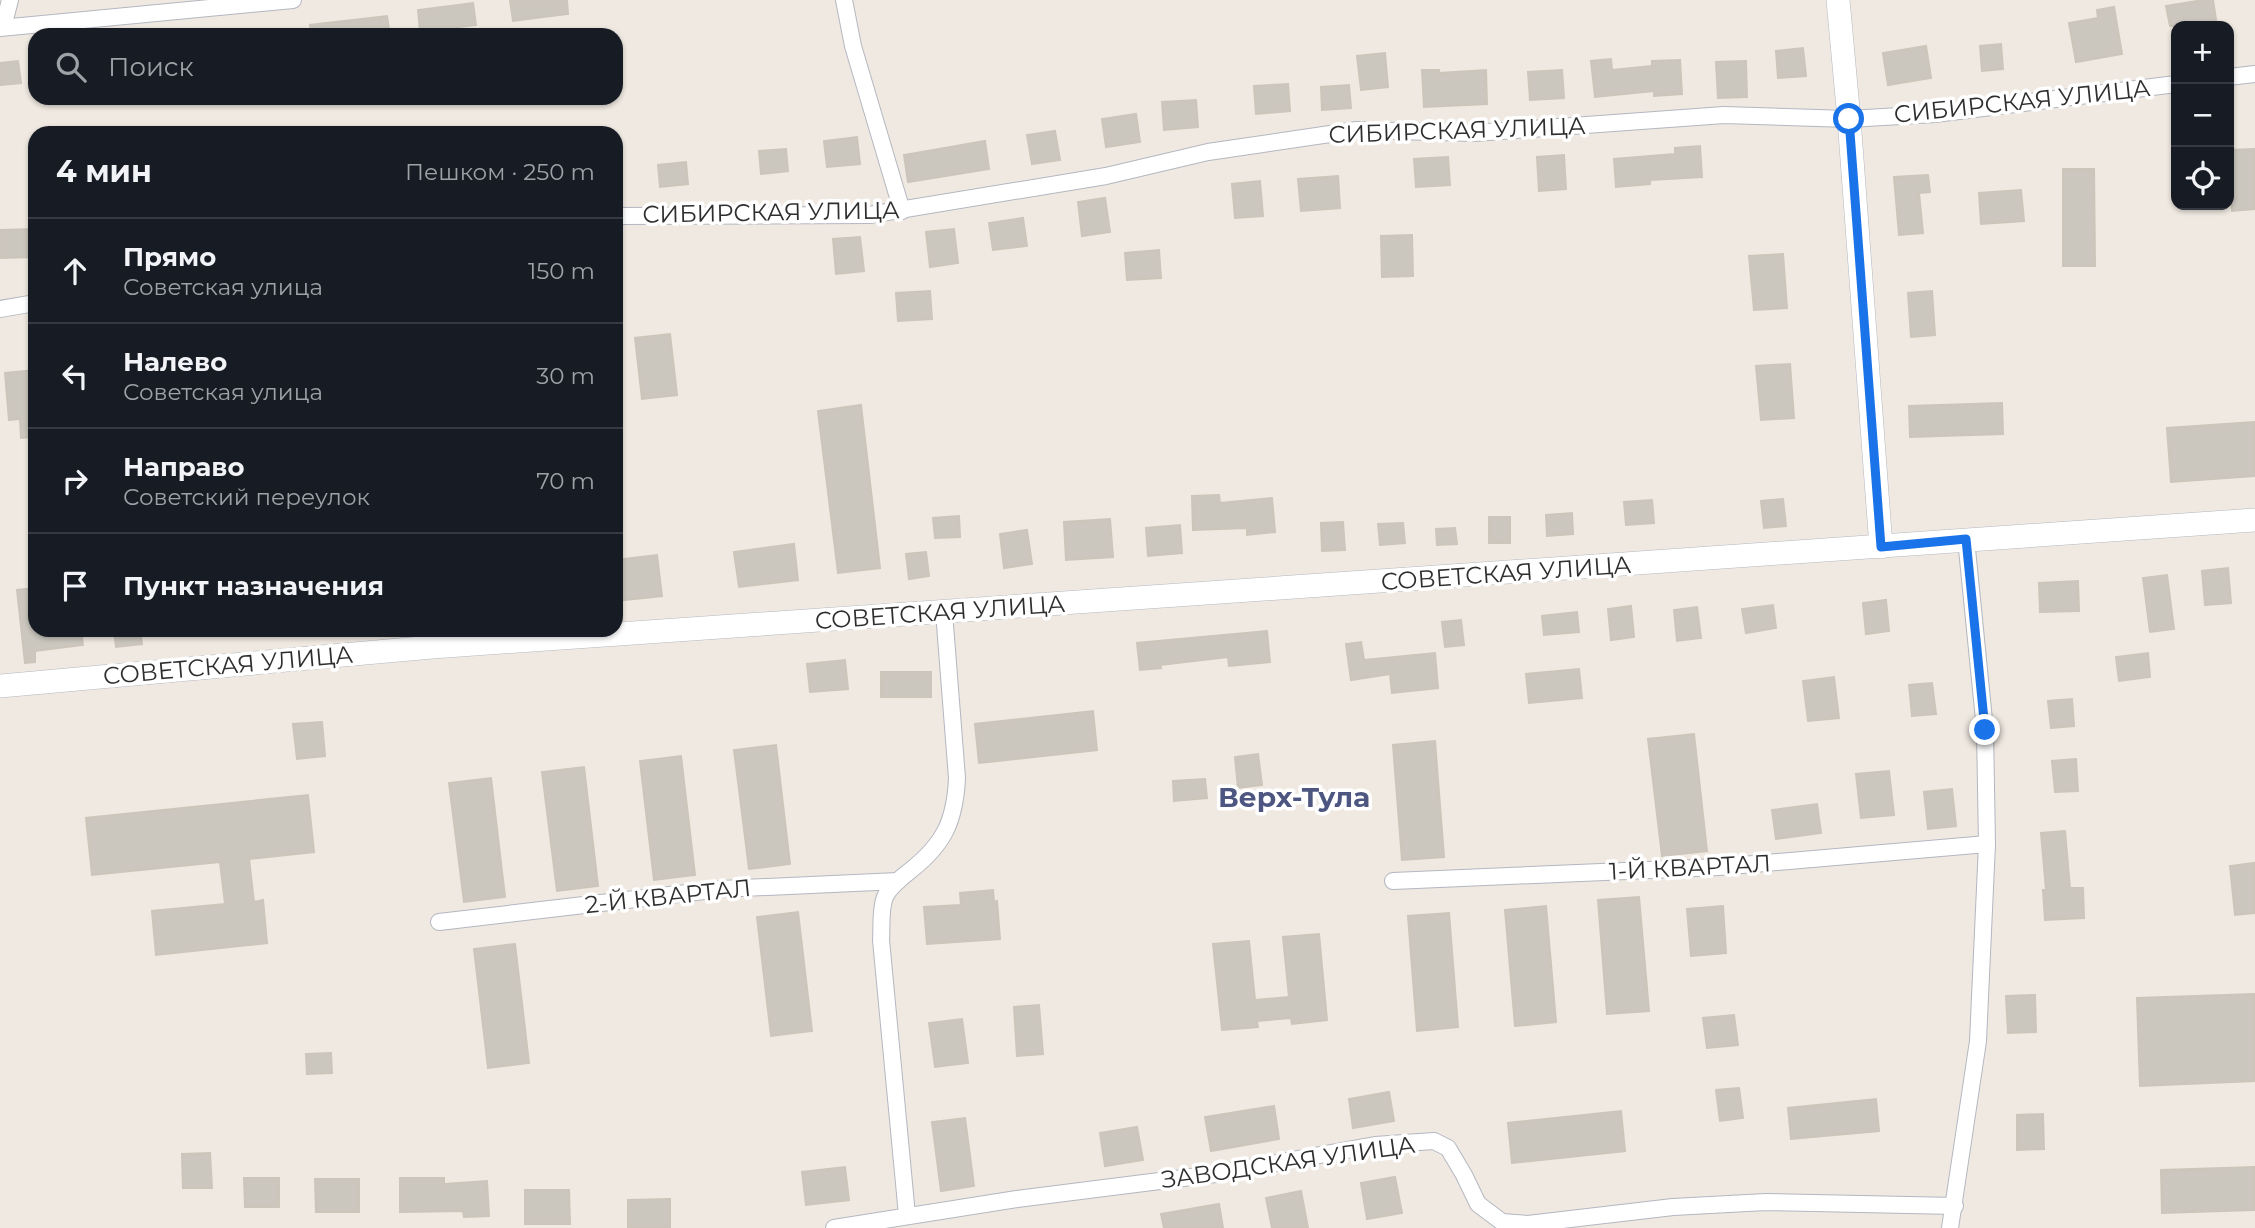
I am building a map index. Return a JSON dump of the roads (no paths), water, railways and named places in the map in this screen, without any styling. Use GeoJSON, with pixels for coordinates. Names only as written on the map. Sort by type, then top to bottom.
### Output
{"type":"FeatureCollection","features":[{"type":"Feature","properties":{"kind":"main road"},"geometry":{"type":"LineString","coordinates":[[1838,0],[1881,547]]}},
{"type":"Feature","properties":{"kind":"main road","name":"СОВЕТСКАЯ УЛИЦА"},"geometry":{"type":"LineString","coordinates":[[623,635],[2255,520]]}},
{"type":"Feature","properties":{"kind":"main road","name":"СОВЕТСКАЯ УЛИЦА"},"geometry":{"type":"LineString","coordinates":[[0,686],[377,652],[590,637]]}},
{"type":"Feature","properties":{"kind":"street"},"geometry":{"type":"LineString","coordinates":[[10,0],[1,27],[293,0]]}},
{"type":"Feature","properties":{"kind":"street"},"geometry":{"type":"LineString","coordinates":[[844,0],[853,46],[902,211]]}},
{"type":"Feature","properties":{"kind":"street"},"geometry":{"type":"LineString","coordinates":[[2234,76],[2255,74]]}},
{"type":"Feature","properties":{"kind":"street","name":"СИБИРСКАЯ УЛИЦА"},"geometry":{"type":"LineString","coordinates":[[623,216],[869,215],[1106,176],[1209,152],[1357,130],[1474,133],[1724,115],[1849,119],[1935,114],[2171,85]]}},
{"type":"Feature","properties":{"kind":"street"},"geometry":{"type":"LineString","coordinates":[[0,309],[28,304]]}},
{"type":"Feature","properties":{"kind":"street"},"geometry":{"type":"LineString","coordinates":[[1950,1228],[1978,1041],[1987,844],[1985,730],[1966,539]]}},
{"type":"Feature","properties":{"kind":"street"},"geometry":{"type":"LineString","coordinates":[[907,1215],[881,940],[885,897],[898,881],[926,858],[946,834],[956,805],[957,779],[944,612]]}},
{"type":"Feature","properties":{"kind":"street","name":"1-Й КВАРТАЛ"},"geometry":{"type":"LineString","coordinates":[[1393,881],[1719,867],[1987,844]]}},
{"type":"Feature","properties":{"kind":"street","name":"2-Й КВАРТАЛ"},"geometry":{"type":"LineString","coordinates":[[439,922],[721,889],[898,881]]}},
{"type":"Feature","properties":{"kind":"street","name":"ЗАВОДСКАЯ УЛИЦА"},"geometry":{"type":"LineString","coordinates":[[834,1228],[1017,1199],[1215,1174],[1375,1145],[1434,1141],[1448,1148],[1478,1204],[1502,1222],[1528,1224],[1673,1207],[1766,1202],[1955,1206]]}},
{"type":"Feature","properties":{"kind":"district","name":"Верх-Тула"},"geometry":{"type":"Point","coordinates":[1294,797]}}]}
